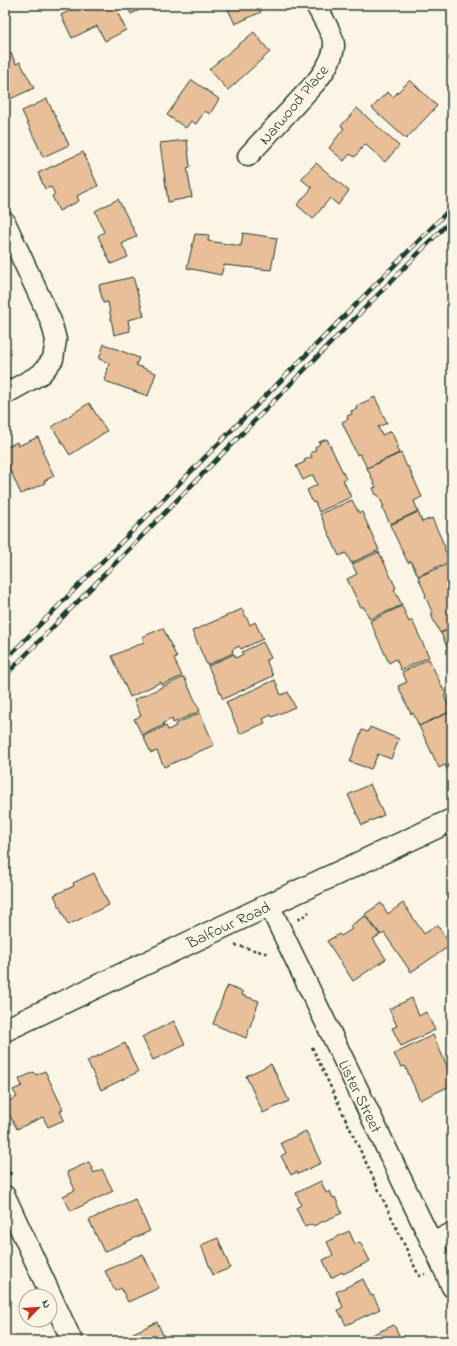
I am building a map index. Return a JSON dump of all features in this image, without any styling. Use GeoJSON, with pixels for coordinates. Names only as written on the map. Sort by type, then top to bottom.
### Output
{"type":"FeatureCollection","features":[{"type":"Feature","properties":{"kind":"main road","name":"Balfour Road"},"geometry":{"type":"LineString","coordinates":[[5,1030],[452,820]]}},
{"type":"Feature","properties":{"kind":"street","name":"Narwood Place"},"geometry":{"type":"LineString","coordinates":[[248,156],[316,82],[332,57],[335,44],[316,5]]}},
{"type":"Feature","properties":{"kind":"street"},"geometry":{"type":"LineString","coordinates":[[5,222],[51,321],[56,340],[53,359],[41,374],[5,394]]}},
{"type":"Feature","properties":{"kind":"street","name":"Lister Street"},"geometry":{"type":"LineString","coordinates":[[269,905],[432,1242],[452,1287]]}},
{"type":"Feature","properties":{"kind":"street"},"geometry":{"type":"LineString","coordinates":[[5,1196],[72,1341]]}},
{"type":"Feature","properties":{"kind":"street"},"geometry":{"type":"LineString","coordinates":[[432,1242],[452,1233]]}},
{"type":"Feature","properties":{"kind":"path"},"geometry":{"type":"LineString","coordinates":[[233,945],[269,953],[272,960]]}},
{"type":"Feature","properties":{"kind":"path"},"geometry":{"type":"LineString","coordinates":[[312,1046],[419,1276],[442,1266]]}},
{"type":"Feature","properties":{"kind":"building"},"geometry":{"type":"Polygon","coordinates":[[[81,5],[114,5],[126,30],[105,41],[97,26],[72,38],[61,15],[81,5]]]}},
{"type":"Feature","properties":{"kind":"building"},"geometry":{"type":"Polygon","coordinates":[[[127,5],[150,5],[131,14],[127,5]]]}},
{"type":"Feature","properties":{"kind":"building"},"geometry":{"type":"Polygon","coordinates":[[[226,5],[257,5],[261,12],[235,24],[226,5]]]}},
{"type":"Feature","properties":{"kind":"building"},"geometry":{"type":"Polygon","coordinates":[[[254,32],[270,52],[228,90],[209,69],[254,32]]]}},
{"type":"Feature","properties":{"kind":"building"},"geometry":{"type":"Polygon","coordinates":[[[5,49],[8,55],[11,53],[16,64],[20,62],[34,88],[6,101],[5,49]]]}},
{"type":"Feature","properties":{"kind":"building"},"geometry":{"type":"Polygon","coordinates":[[[192,80],[219,99],[210,114],[205,111],[196,124],[191,121],[186,128],[167,115],[192,80]]]}},
{"type":"Feature","properties":{"kind":"building"},"geometry":{"type":"Polygon","coordinates":[[[410,80],[437,106],[406,139],[372,108],[387,92],[393,97],[410,80]]]}},
{"type":"Feature","properties":{"kind":"building"},"geometry":{"type":"Polygon","coordinates":[[[47,99],[69,145],[43,157],[22,111],[47,99]]]}},
{"type":"Feature","properties":{"kind":"building"},"geometry":{"type":"Polygon","coordinates":[[[357,108],[399,146],[385,162],[365,144],[355,157],[350,154],[344,161],[329,148],[344,128],[341,126],[357,108]]]}},
{"type":"Feature","properties":{"kind":"building"},"geometry":{"type":"Polygon","coordinates":[[[187,140],[190,167],[187,168],[192,197],[168,202],[160,143],[187,140]]]}},
{"type":"Feature","properties":{"kind":"building"},"geometry":{"type":"Polygon","coordinates":[[[83,152],[98,186],[77,196],[79,201],[59,211],[52,196],[55,194],[51,187],[45,189],[38,173],[83,152]]]}},
{"type":"Feature","properties":{"kind":"building"},"geometry":{"type":"Polygon","coordinates":[[[316,163],[349,191],[338,205],[330,198],[313,219],[297,205],[312,188],[301,179],[316,163]]]}},
{"type":"Feature","properties":{"kind":"building"},"geometry":{"type":"Polygon","coordinates":[[[118,199],[137,236],[122,244],[128,257],[111,264],[98,236],[104,232],[95,211],[118,199]]]}},
{"type":"Feature","properties":{"kind":"building"},"geometry":{"type":"Polygon","coordinates":[[[243,233],[277,238],[271,270],[224,265],[221,275],[187,268],[195,234],[209,235],[208,241],[241,246],[243,233]]]}},
{"type":"Feature","properties":{"kind":"building"},"geometry":{"type":"Polygon","coordinates":[[[133,277],[144,316],[128,320],[130,331],[114,335],[108,302],[103,303],[99,285],[133,277]]]}},
{"type":"Feature","properties":{"kind":"building"},"geometry":{"type":"Polygon","coordinates":[[[104,344],[139,358],[136,365],[156,373],[148,396],[105,381],[109,363],[99,359],[104,344]]]}},
{"type":"Feature","properties":{"kind":"building"},"geometry":{"type":"Polygon","coordinates":[[[375,397],[387,423],[378,427],[382,435],[391,431],[398,446],[396,447],[399,453],[367,468],[360,454],[357,455],[342,422],[348,419],[347,416],[352,414],[351,411],[357,409],[356,406],[375,397]]]}},
{"type":"Feature","properties":{"kind":"building"},"geometry":{"type":"Polygon","coordinates":[[[89,403],[107,431],[70,455],[52,427],[89,403]]]}},
{"type":"Feature","properties":{"kind":"building"},"geometry":{"type":"Polygon","coordinates":[[[38,437],[44,450],[42,451],[54,476],[44,481],[45,483],[21,494],[5,459],[5,448],[17,442],[18,446],[38,437]]]}},
{"type":"Feature","properties":{"kind":"building"},"geometry":{"type":"Polygon","coordinates":[[[327,439],[346,479],[343,480],[351,497],[319,512],[315,502],[313,503],[307,490],[317,485],[313,475],[303,480],[296,466],[305,462],[304,460],[312,457],[310,453],[316,450],[315,447],[320,444],[319,442],[327,439]]]}},
{"type":"Feature","properties":{"kind":"building"},"geometry":{"type":"Polygon","coordinates":[[[401,453],[422,497],[414,501],[418,511],[390,524],[382,507],[384,507],[373,488],[376,487],[367,468],[401,453]]]}},
{"type":"Feature","properties":{"kind":"building"},"geometry":{"type":"Polygon","coordinates":[[[352,500],[359,513],[362,512],[379,550],[351,563],[346,553],[339,556],[320,514],[352,500]]]}},
{"type":"Feature","properties":{"kind":"building"},"geometry":{"type":"Polygon","coordinates":[[[418,512],[422,522],[432,518],[450,561],[418,576],[411,561],[408,563],[390,525],[418,512]]]}},
{"type":"Feature","properties":{"kind":"building"},"geometry":{"type":"Polygon","coordinates":[[[379,552],[396,588],[394,589],[402,605],[370,619],[363,606],[361,608],[347,579],[357,574],[352,564],[379,552]]]}},
{"type":"Feature","properties":{"kind":"building"},"geometry":{"type":"Polygon","coordinates":[[[450,563],[452,566],[452,627],[440,633],[431,615],[433,614],[418,577],[450,563]]]}},
{"type":"Feature","properties":{"kind":"building"},"geometry":{"type":"Polygon","coordinates":[[[402,606],[409,622],[412,620],[429,657],[401,670],[396,659],[389,663],[370,621],[402,606]]]}},
{"type":"Feature","properties":{"kind":"building"},"geometry":{"type":"Polygon","coordinates":[[[242,609],[250,625],[255,622],[263,639],[241,649],[239,646],[232,650],[233,653],[207,665],[192,631],[242,609]]]}},
{"type":"Feature","properties":{"kind":"building"},"geometry":{"type":"Polygon","coordinates":[[[163,628],[177,658],[174,659],[182,676],[162,685],[161,682],[130,697],[112,656],[144,642],[142,637],[163,628]]]}},
{"type":"Feature","properties":{"kind":"building"},"geometry":{"type":"Polygon","coordinates":[[[452,628],[452,659],[441,633],[452,628]]]}},
{"type":"Feature","properties":{"kind":"building"},"geometry":{"type":"Polygon","coordinates":[[[263,642],[271,658],[266,660],[273,676],[223,699],[208,666],[234,654],[236,658],[243,654],[242,652],[263,642]]]}},
{"type":"Feature","properties":{"kind":"building"},"geometry":{"type":"Polygon","coordinates":[[[429,659],[446,695],[444,696],[451,711],[419,726],[413,713],[411,714],[398,686],[407,682],[402,672],[429,659]]]}},
{"type":"Feature","properties":{"kind":"building"},"geometry":{"type":"Polygon","coordinates":[[[184,677],[200,711],[173,723],[172,719],[163,723],[164,725],[142,735],[134,719],[141,716],[134,700],[184,677]]]}},
{"type":"Feature","properties":{"kind":"building"},"geometry":{"type":"Polygon","coordinates":[[[275,680],[281,695],[288,692],[295,707],[272,717],[271,715],[263,719],[265,723],[240,734],[226,702],[275,680]]]}},
{"type":"Feature","properties":{"kind":"building"},"geometry":{"type":"Polygon","coordinates":[[[452,711],[452,774],[450,775],[445,765],[439,768],[419,726],[452,711]]]}},
{"type":"Feature","properties":{"kind":"building"},"geometry":{"type":"Polygon","coordinates":[[[200,713],[214,745],[164,767],[157,751],[151,753],[143,736],[166,726],[168,730],[176,726],[175,724],[200,713]]]}},
{"type":"Feature","properties":{"kind":"building"},"geometry":{"type":"Polygon","coordinates":[[[370,727],[399,739],[391,759],[378,754],[371,769],[350,762],[362,730],[368,732],[370,727]]]}},
{"type":"Feature","properties":{"kind":"building"},"geometry":{"type":"Polygon","coordinates":[[[370,784],[384,815],[362,825],[348,795],[370,784]]]}},
{"type":"Feature","properties":{"kind":"building"},"geometry":{"type":"Polygon","coordinates":[[[94,873],[109,905],[68,925],[54,895],[74,886],[73,883],[94,873]]]}},
{"type":"Feature","properties":{"kind":"building"},"geometry":{"type":"Polygon","coordinates":[[[452,882],[452,891],[449,883],[452,882]]]}},
{"type":"Feature","properties":{"kind":"building"},"geometry":{"type":"Polygon","coordinates":[[[381,903],[388,914],[403,903],[424,934],[437,925],[451,945],[411,972],[384,933],[381,935],[365,914],[381,903]]]}},
{"type":"Feature","properties":{"kind":"building"},"geometry":{"type":"Polygon","coordinates":[[[365,916],[380,935],[373,939],[386,959],[353,981],[327,941],[339,934],[341,936],[352,929],[350,926],[365,916]]]}},
{"type":"Feature","properties":{"kind":"building"},"geometry":{"type":"Polygon","coordinates":[[[227,986],[243,992],[242,995],[259,1001],[246,1038],[213,1024],[227,986]]]}},
{"type":"Feature","properties":{"kind":"building"},"geometry":{"type":"Polygon","coordinates":[[[412,998],[419,1016],[426,1012],[435,1030],[401,1046],[392,1028],[397,1026],[389,1009],[412,998]]]}},
{"type":"Feature","properties":{"kind":"building"},"geometry":{"type":"Polygon","coordinates":[[[174,1021],[185,1045],[153,1060],[142,1037],[174,1021]]]}},
{"type":"Feature","properties":{"kind":"building"},"geometry":{"type":"Polygon","coordinates":[[[433,1035],[452,1077],[452,1085],[420,1100],[405,1066],[401,1067],[394,1054],[433,1035]]]}},
{"type":"Feature","properties":{"kind":"building"},"geometry":{"type":"Polygon","coordinates":[[[125,1043],[138,1072],[101,1090],[87,1061],[125,1043]]]}},
{"type":"Feature","properties":{"kind":"building"},"geometry":{"type":"Polygon","coordinates":[[[271,1064],[289,1101],[263,1113],[246,1076],[271,1064]]]}},
{"type":"Feature","properties":{"kind":"building"},"geometry":{"type":"Polygon","coordinates":[[[45,1071],[63,1109],[60,1111],[64,1120],[48,1127],[43,1117],[17,1129],[5,1106],[5,1103],[17,1097],[13,1090],[22,1086],[19,1079],[34,1072],[36,1075],[45,1071]]]}},
{"type":"Feature","properties":{"kind":"building"},"geometry":{"type":"Polygon","coordinates":[[[306,1131],[321,1163],[298,1174],[297,1172],[291,1175],[281,1156],[286,1153],[281,1143],[306,1131]]]}},
{"type":"Feature","properties":{"kind":"building"},"geometry":{"type":"Polygon","coordinates":[[[89,1162],[94,1173],[102,1169],[113,1191],[71,1211],[63,1196],[75,1190],[67,1172],[89,1162]]]}},
{"type":"Feature","properties":{"kind":"building"},"geometry":{"type":"Polygon","coordinates":[[[321,1181],[326,1193],[330,1191],[333,1198],[335,1197],[342,1213],[313,1226],[312,1224],[305,1227],[296,1208],[301,1205],[296,1193],[321,1181]]]}},
{"type":"Feature","properties":{"kind":"building"},"geometry":{"type":"Polygon","coordinates":[[[135,1199],[150,1231],[104,1252],[89,1220],[135,1199]]]}},
{"type":"Feature","properties":{"kind":"building"},"geometry":{"type":"Polygon","coordinates":[[[349,1231],[355,1244],[360,1242],[370,1261],[331,1278],[323,1260],[333,1255],[327,1242],[349,1231]]]}},
{"type":"Feature","properties":{"kind":"building"},"geometry":{"type":"Polygon","coordinates":[[[218,1238],[230,1268],[213,1275],[201,1245],[218,1238]]]}},
{"type":"Feature","properties":{"kind":"building"},"geometry":{"type":"Polygon","coordinates":[[[143,1254],[159,1288],[128,1302],[121,1288],[115,1291],[105,1271],[143,1254]]]}},
{"type":"Feature","properties":{"kind":"building"},"geometry":{"type":"Polygon","coordinates":[[[363,1279],[371,1296],[373,1295],[380,1309],[346,1325],[338,1310],[343,1307],[336,1292],[363,1279]]]}},
{"type":"Feature","properties":{"kind":"building"},"geometry":{"type":"Polygon","coordinates":[[[157,1322],[166,1341],[136,1341],[133,1333],[157,1322]]]}},
{"type":"Feature","properties":{"kind":"building"},"geometry":{"type":"Polygon","coordinates":[[[394,1325],[402,1341],[362,1341],[362,1339],[394,1325]]]}},
{"type":"Feature","properties":{"kind":"railway"},"geometry":{"type":"LineString","coordinates":[[5,660],[452,207]]}},
{"type":"Feature","properties":{"kind":"railway"},"geometry":{"type":"LineString","coordinates":[[5,676],[452,219]]}}]}
